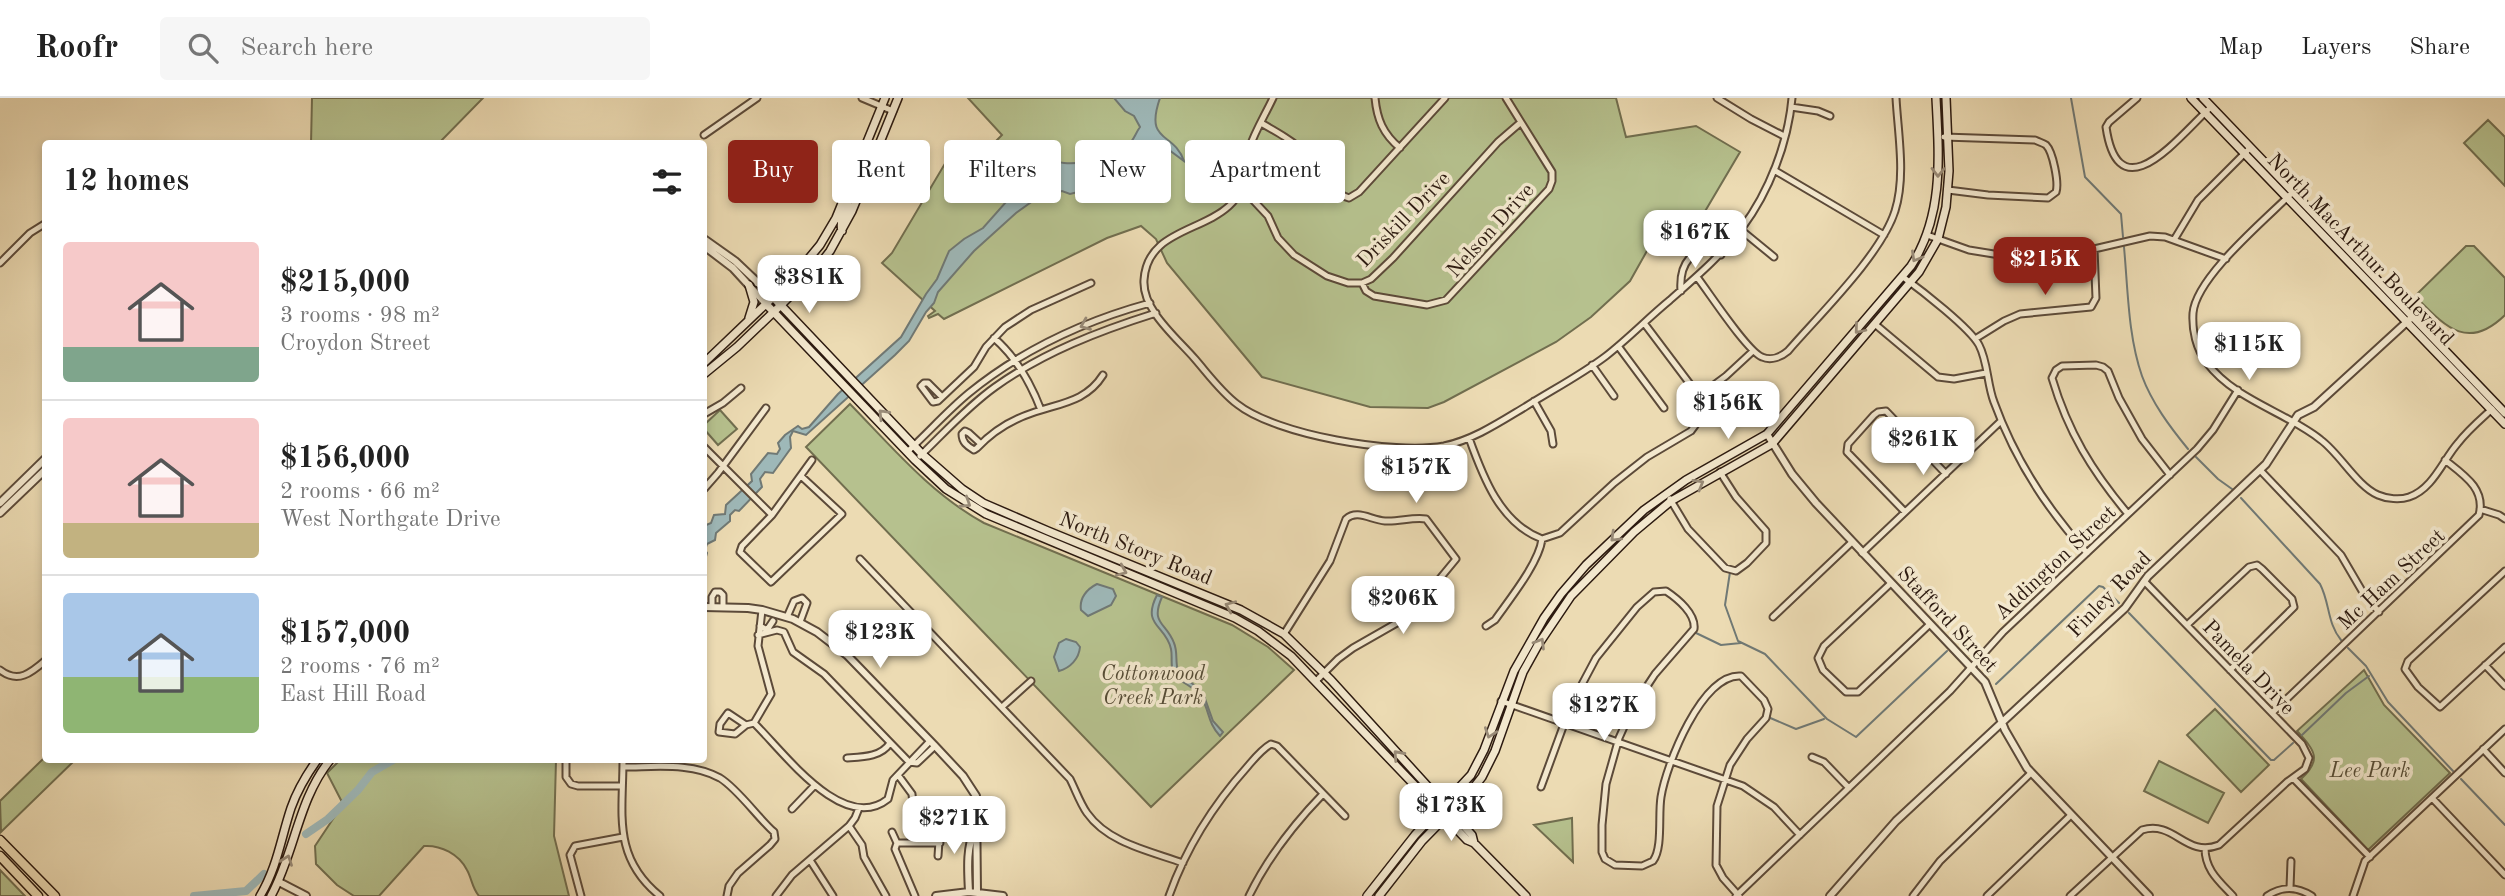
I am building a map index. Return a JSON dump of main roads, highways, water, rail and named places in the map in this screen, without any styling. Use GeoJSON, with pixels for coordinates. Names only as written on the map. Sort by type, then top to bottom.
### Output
{"type":"FeatureCollection","features":[{"type":"Feature","properties":{"kind":"main road"},"geometry":{"type":"LineString","coordinates":[[707,372],[774,312],[822,262],[842,231],[898,98]]}},
{"type":"Feature","properties":{"kind":"main road"},"geometry":{"type":"LineString","coordinates":[[1379,896],[1422,841],[1482,777],[1523,672],[1571,596],[1669,497],[1767,434],[1903,277],[1918,255],[1927,235],[1938,189],[1936,98]]}},
{"type":"Feature","properties":{"kind":"main road"},"geometry":{"type":"LineString","coordinates":[[1367,896],[1400,853],[1471,775],[1528,645],[1560,594],[1586,565],[1644,510],[1772,444],[1911,283],[1938,239],[1946,207],[1946,98]]}},
{"type":"Feature","properties":{"kind":"main road","name":"North MacArthur Boulevard"},"geometry":{"type":"LineString","coordinates":[[2191,98],[2208,110],[2247,150],[2493,407],[2505,424]]}},
{"type":"Feature","properties":{"kind":"main road","name":"North MacArthur Boulevard"},"geometry":{"type":"LineString","coordinates":[[2203,98],[2208,110]]}},
{"type":"Feature","properties":{"kind":"main road"},"geometry":{"type":"LineString","coordinates":[[868,140],[883,102]]}},
{"type":"Feature","properties":{"kind":"main road"},"geometry":{"type":"LineString","coordinates":[[707,360],[791,280],[826,236],[841,203]]}},
{"type":"Feature","properties":{"kind":"main road"},"geometry":{"type":"LineString","coordinates":[[842,231],[841,222],[849,203]]}},
{"type":"Feature","properties":{"kind":"main road"},"geometry":{"type":"LineString","coordinates":[[758,283],[769,287],[791,280]]}},
{"type":"Feature","properties":{"kind":"main road"},"geometry":{"type":"LineString","coordinates":[[747,322],[754,302],[749,285]]}},
{"type":"Feature","properties":{"kind":"main road","name":"North Story Road"},"geometry":{"type":"LineString","coordinates":[[773,297],[853,397],[910,449],[922,454],[936,474],[978,511],[1235,618],[1258,631],[1291,656],[1442,808]]}},
{"type":"Feature","properties":{"kind":"main road","name":"North Story Road"},"geometry":{"type":"LineString","coordinates":[[766,304],[849,378],[910,449],[915,460],[936,474],[993,507],[1205,595],[1267,623],[1284,634],[1324,673],[1467,840],[1474,843],[1526,896]]}},
{"type":"Feature","properties":{"kind":"main road","name":"North MacArthur Boulevard"},"geometry":{"type":"LineString","coordinates":[[2493,407],[2505,413]]}},
{"type":"Feature","properties":{"kind":"main road"},"geometry":{"type":"LineString","coordinates":[[1201,604],[1205,595]]}},
{"type":"Feature","properties":{"kind":"main road"},"geometry":{"type":"LineString","coordinates":[[260,896],[270,878],[291,809],[315,763]]}},
{"type":"Feature","properties":{"kind":"main road"},"geometry":{"type":"LineString","coordinates":[[271,896],[279,882],[301,813],[317,777],[328,763]]}},
{"type":"Feature","properties":{"kind":"main road"},"geometry":{"type":"LineString","coordinates":[[291,809],[301,813]]}},
{"type":"Feature","properties":{"kind":"main road"},"geometry":{"type":"LineString","coordinates":[[288,820],[298,824]]}},
{"type":"Feature","properties":{"kind":"main road"},"geometry":{"type":"LineString","coordinates":[[0,839],[55,896]]}},
{"type":"Feature","properties":{"kind":"main road"},"geometry":{"type":"LineString","coordinates":[[2,861],[38,896]]}},
{"type":"Feature","properties":{"kind":"water"},"geometry":{"type":"Polygon","coordinates":[[[1114,98],[1160,98],[1156,123],[1158,130],[1167,140],[1132,140],[1140,127],[1134,116],[1125,111],[1114,98]]]}},
{"type":"Feature","properties":{"kind":"water"},"geometry":{"type":"Polygon","coordinates":[[[1171,143],[1184,161],[1171,151],[1171,143]]]}},
{"type":"Feature","properties":{"kind":"water"},"geometry":{"type":"Polygon","coordinates":[[[1061,162],[1075,163],[1075,193],[1061,191],[1061,162]]]}},
{"type":"Feature","properties":{"kind":"water"},"geometry":{"type":"Polygon","coordinates":[[[1005,203],[1030,203],[974,251],[938,292],[934,303],[909,341],[895,355],[806,435],[793,431],[790,437],[791,448],[773,473],[765,472],[760,479],[762,487],[739,511],[735,510],[730,515],[730,521],[716,533],[715,540],[707,544],[707,525],[711,523],[714,515],[725,514],[726,505],[752,481],[751,474],[768,453],[777,454],[780,449],[778,443],[798,426],[802,429],[809,427],[838,394],[901,337],[937,279],[949,251],[983,228],[1005,203]]]}},
{"type":"Feature","properties":{"kind":"water"},"geometry":{"type":"Polygon","coordinates":[[[1097,584],[1113,589],[1116,596],[1111,605],[1088,616],[1081,610],[1081,602],[1087,591],[1097,584]]]}},
{"type":"Feature","properties":{"kind":"water"},"geometry":{"type":"Polygon","coordinates":[[[1157,595],[1162,597],[1158,618],[1174,643],[1178,671],[1203,693],[1213,721],[1223,732],[1220,736],[1204,702],[1174,673],[1168,641],[1153,619],[1153,605],[1157,595]]]}},
{"type":"Feature","properties":{"kind":"water"},"geometry":{"type":"Polygon","coordinates":[[[1066,639],[1076,642],[1080,647],[1073,662],[1059,671],[1054,657],[1059,643],[1066,639]]]}},
{"type":"Feature","properties":{"kind":"waterway"},"geometry":{"type":"LineString","coordinates":[[2071,98],[2085,177],[2121,214],[2123,237]]}},
{"type":"Feature","properties":{"kind":"waterway"},"geometry":{"type":"LineString","coordinates":[[2124,247],[2131,329],[2137,361],[2151,396],[2188,449]]}},
{"type":"Feature","properties":{"kind":"waterway"},"geometry":{"type":"LineString","coordinates":[[2196,457],[2232,489]]}},
{"type":"Feature","properties":{"kind":"waterway"},"geometry":{"type":"LineString","coordinates":[[2241,498],[2320,584],[2333,627],[2341,640]]}},
{"type":"Feature","properties":{"kind":"waterway"},"geometry":{"type":"LineString","coordinates":[[1730,572],[1725,605],[1738,641],[1765,654],[1827,719],[1856,737],[1947,651]]}},
{"type":"Feature","properties":{"kind":"waterway"},"geometry":{"type":"LineString","coordinates":[[1996,684],[2099,586],[2119,603]]}},
{"type":"Feature","properties":{"kind":"waterway"},"geometry":{"type":"LineString","coordinates":[[2129,613],[2271,760],[2293,743]]}},
{"type":"Feature","properties":{"kind":"waterway"},"geometry":{"type":"LineString","coordinates":[[1694,632],[1721,645],[1741,643]]}},
{"type":"Feature","properties":{"kind":"waterway"},"geometry":{"type":"LineString","coordinates":[[2348,648],[2366,666],[2388,702],[2453,771]]}},
{"type":"Feature","properties":{"kind":"waterway"},"geometry":{"type":"LineString","coordinates":[[2302,735],[2346,693],[2369,676]]}},
{"type":"Feature","properties":{"kind":"waterway"},"geometry":{"type":"LineString","coordinates":[[1768,717],[1796,729],[1824,719]]}},
{"type":"Feature","properties":{"kind":"waterway"},"geometry":{"type":"LineString","coordinates":[[306,834],[328,819],[372,772],[388,763]]}},
{"type":"Feature","properties":{"kind":"waterway"},"geometry":{"type":"LineString","coordinates":[[2461,779],[2505,825]]}},
{"type":"Feature","properties":{"kind":"waterway"},"geometry":{"type":"LineString","coordinates":[[194,896],[246,891],[264,874]]}},
{"type":"Feature","properties":{"kind":"park label","name":"Cottonwood Creek Park"},"geometry":{"type":"Point","coordinates":[1153,685]}},
{"type":"Feature","properties":{"kind":"park label","name":"Lee Park"},"geometry":{"type":"Point","coordinates":[2370,770]}}]}
